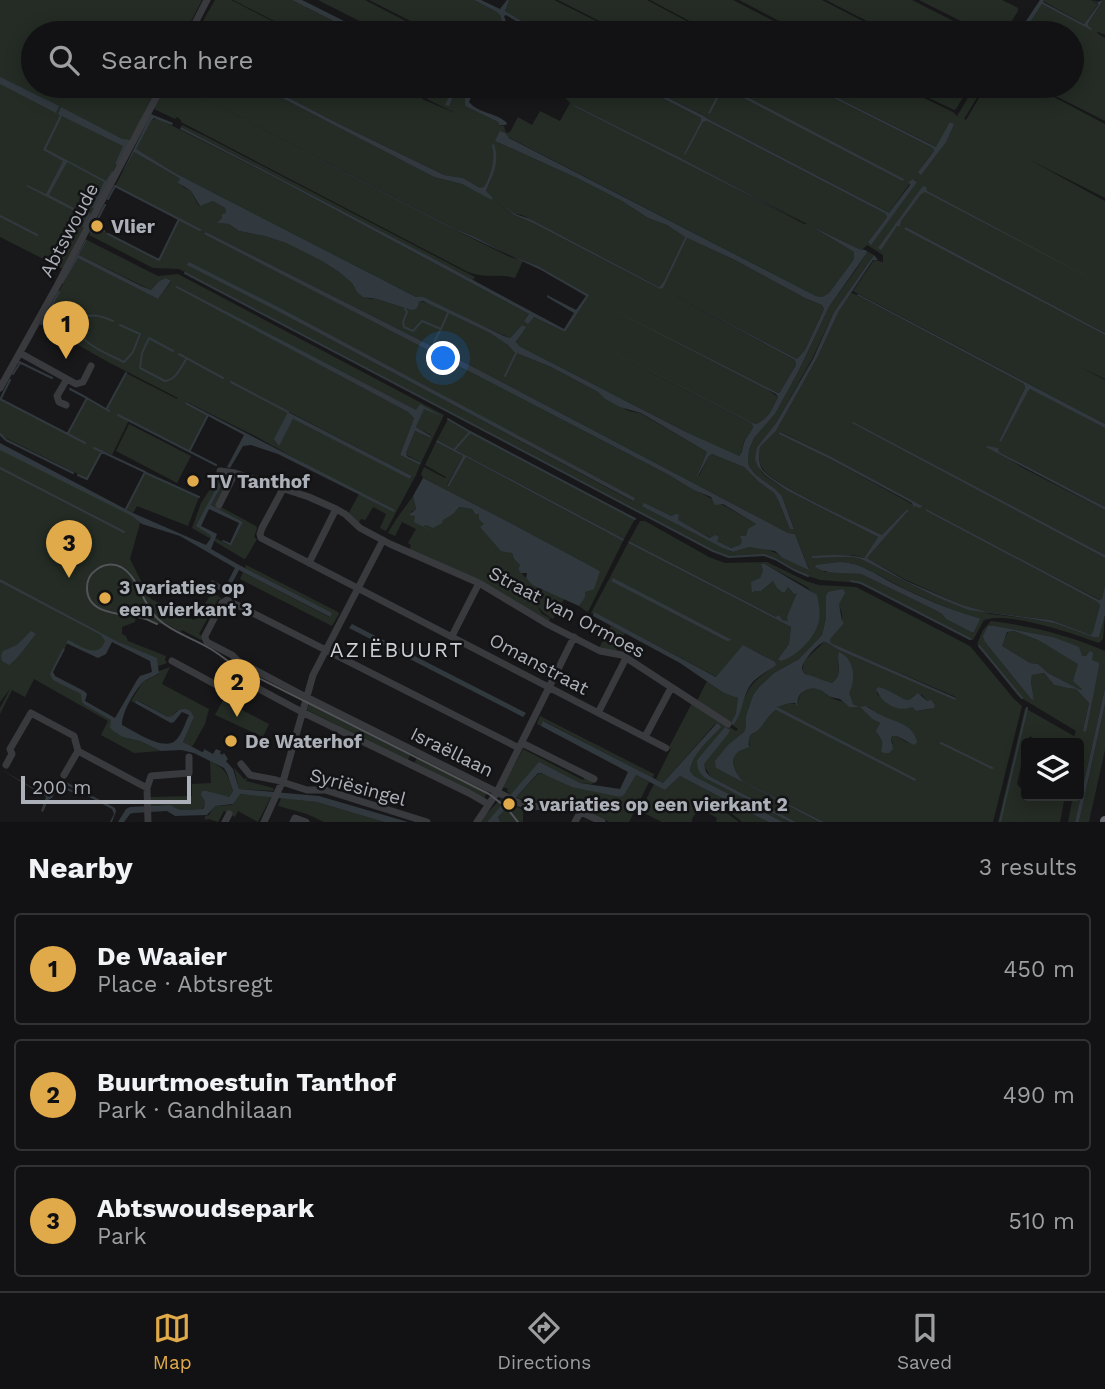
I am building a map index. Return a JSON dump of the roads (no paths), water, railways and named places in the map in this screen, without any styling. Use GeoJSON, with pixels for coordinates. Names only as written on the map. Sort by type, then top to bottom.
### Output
{"type":"FeatureCollection","features":[{"type":"Feature","properties":{"kind":"street"},"geometry":{"type":"LineString","coordinates":[[196,21],[207,0]]}},
{"type":"Feature","properties":{"kind":"street","name":"Abtswoude"},"geometry":{"type":"LineString","coordinates":[[0,388],[156,98]]}},
{"type":"Feature","properties":{"kind":"street"},"geometry":{"type":"LineString","coordinates":[[17,357],[76,384],[83,382],[91,366]]}},
{"type":"Feature","properties":{"kind":"street"},"geometry":{"type":"LineString","coordinates":[[66,405],[60,402],[57,396],[67,379]]}},
{"type":"Feature","properties":{"kind":"street","name":"Straat van Ormoes"},"geometry":{"type":"LineString","coordinates":[[220,471],[235,473],[312,498],[336,509],[360,528],[478,583],[536,618],[600,651],[622,655],[728,724]]}},
{"type":"Feature","properties":{"kind":"street"},"geometry":{"type":"LineString","coordinates":[[219,505],[235,473]]}},
{"type":"Feature","properties":{"kind":"street","name":"Omanstraat"},"geometry":{"type":"LineString","coordinates":[[283,489],[262,528],[261,537],[667,748]]}},
{"type":"Feature","properties":{"kind":"street"},"geometry":{"type":"LineString","coordinates":[[309,563],[336,509]]}},
{"type":"Feature","properties":{"kind":"street"},"geometry":{"type":"LineString","coordinates":[[264,822],[282,782],[313,675],[383,540]]}},
{"type":"Feature","properties":{"kind":"street"},"geometry":{"type":"LineString","coordinates":[[452,636],[478,583]]}},
{"type":"Feature","properties":{"kind":"street","name":"Israëllaan"},"geometry":{"type":"LineString","coordinates":[[231,674],[488,804],[497,792],[238,661],[205,640],[205,636],[222,603],[227,600],[325,650]]}},
{"type":"Feature","properties":{"kind":"street"},"geometry":{"type":"LineString","coordinates":[[574,637],[497,792],[527,806],[573,808],[602,822]]}},
{"type":"Feature","properties":{"kind":"street"},"geometry":{"type":"LineString","coordinates":[[325,650],[594,779]]}},
{"type":"Feature","properties":{"kind":"street"},"geometry":{"type":"LineString","coordinates":[[598,713],[626,658]]}},
{"type":"Feature","properties":{"kind":"street"},"geometry":{"type":"LineString","coordinates":[[172,661],[222,688],[238,661]]}},
{"type":"Feature","properties":{"kind":"street"},"geometry":{"type":"LineString","coordinates":[[645,737],[671,688]]}},
{"type":"Feature","properties":{"kind":"street"},"geometry":{"type":"LineString","coordinates":[[6,765],[12,754],[10,749],[31,713],[74,736],[78,751],[64,775]]}},
{"type":"Feature","properties":{"kind":"street"},"geometry":{"type":"LineString","coordinates":[[78,751],[146,788]]}},
{"type":"Feature","properties":{"kind":"street"},"geometry":{"type":"LineString","coordinates":[[148,819],[146,788],[151,776],[189,774],[189,757]]}},
{"type":"Feature","properties":{"kind":"street","name":"Syriësingel"},"geometry":{"type":"LineString","coordinates":[[241,764],[250,775],[307,790],[325,790],[427,822]]}},
{"type":"Feature","properties":{"kind":"street"},"geometry":{"type":"LineString","coordinates":[[477,822],[488,804]]}},
{"type":"Feature","properties":{"kind":"street"},"geometry":{"type":"LineString","coordinates":[[575,822],[580,811]]}},
{"type":"Feature","properties":{"kind":"street"},"geometry":{"type":"LineString","coordinates":[[294,820],[306,822]]}},
{"type":"Feature","properties":{"kind":"waterway"},"geometry":{"type":"LineString","coordinates":[[108,199],[115,186],[200,230]]}},
{"type":"Feature","properties":{"kind":"waterway"},"geometry":{"type":"LineString","coordinates":[[91,232],[105,205]]}},
{"type":"Feature","properties":{"kind":"waterway"},"geometry":{"type":"LineString","coordinates":[[0,216],[37,235]]}},
{"type":"Feature","properties":{"kind":"waterway"},"geometry":{"type":"LineString","coordinates":[[108,234],[159,260],[179,219]]}},
{"type":"Feature","properties":{"kind":"waterway"},"geometry":{"type":"LineString","coordinates":[[97,220],[104,224],[104,231]]}},
{"type":"Feature","properties":{"kind":"waterway"},"geometry":{"type":"LineString","coordinates":[[185,273],[713,551],[729,557],[764,555],[808,576]]}},
{"type":"Feature","properties":{"kind":"waterway"},"geometry":{"type":"LineString","coordinates":[[41,324],[59,292]]}},
{"type":"Feature","properties":{"kind":"waterway"},"geometry":{"type":"LineString","coordinates":[[405,309],[407,312],[404,327],[413,331],[422,321],[441,329],[448,313]]}},
{"type":"Feature","properties":{"kind":"waterway"},"geometry":{"type":"LineString","coordinates":[[113,321],[92,316],[82,318],[74,324],[88,342],[124,362],[133,352],[140,334],[120,325]]}},
{"type":"Feature","properties":{"kind":"waterway"},"geometry":{"type":"LineString","coordinates":[[434,342],[441,329]]}},
{"type":"Feature","properties":{"kind":"waterway"},"geometry":{"type":"LineString","coordinates":[[173,351],[149,338],[142,353],[140,368],[165,381],[175,376],[187,358]]}},
{"type":"Feature","properties":{"kind":"waterway"},"geometry":{"type":"LineString","coordinates":[[505,376],[516,353]]}},
{"type":"Feature","properties":{"kind":"waterway"},"geometry":{"type":"LineString","coordinates":[[179,354],[223,378]]}},
{"type":"Feature","properties":{"kind":"waterway"},"geometry":{"type":"LineString","coordinates":[[17,361],[52,378]]}},
{"type":"Feature","properties":{"kind":"waterway"},"geometry":{"type":"LineString","coordinates":[[13,374],[20,363]]}},
{"type":"Feature","properties":{"kind":"waterway"},"geometry":{"type":"LineString","coordinates":[[107,408],[126,373]]}},
{"type":"Feature","properties":{"kind":"waterway"},"geometry":{"type":"LineString","coordinates":[[1,398],[10,380]]}},
{"type":"Feature","properties":{"kind":"waterway"},"geometry":{"type":"LineString","coordinates":[[231,382],[288,412]]}},
{"type":"Feature","properties":{"kind":"waterway"},"geometry":{"type":"LineString","coordinates":[[70,389],[87,398]]}},
{"type":"Feature","properties":{"kind":"waterway"},"geometry":{"type":"LineString","coordinates":[[68,433],[87,398],[109,411]]}},
{"type":"Feature","properties":{"kind":"waterway"},"geometry":{"type":"LineString","coordinates":[[0,399],[85,443]]}},
{"type":"Feature","properties":{"kind":"waterway"},"geometry":{"type":"LineString","coordinates":[[118,415],[216,465]]}},
{"type":"Feature","properties":{"kind":"waterway"},"geometry":{"type":"LineString","coordinates":[[190,450],[208,415]]}},
{"type":"Feature","properties":{"kind":"waterway"},"geometry":{"type":"LineString","coordinates":[[448,419],[470,432],[455,449]]}},
{"type":"Feature","properties":{"kind":"waterway"},"geometry":{"type":"LineString","coordinates":[[470,432],[635,519]]}},
{"type":"Feature","properties":{"kind":"waterway"},"geometry":{"type":"LineString","coordinates":[[0,434],[6,440],[73,473]]}},
{"type":"Feature","properties":{"kind":"waterway"},"geometry":{"type":"LineString","coordinates":[[94,448],[145,472],[126,509]]}},
{"type":"Feature","properties":{"kind":"waterway"},"geometry":{"type":"LineString","coordinates":[[78,475],[87,479],[102,451]]}},
{"type":"Feature","properties":{"kind":"waterway"},"geometry":{"type":"LineString","coordinates":[[0,468],[124,532]]}},
{"type":"Feature","properties":{"kind":"waterway"},"geometry":{"type":"LineString","coordinates":[[146,473],[199,497]]}},
{"type":"Feature","properties":{"kind":"waterway"},"geometry":{"type":"LineString","coordinates":[[851,581],[861,583],[970,639]]}},
{"type":"Feature","properties":{"kind":"waterway"},"geometry":{"type":"LineString","coordinates":[[979,646],[1022,698]]}},
{"type":"Feature","properties":{"kind":"waterway"},"geometry":{"type":"LineString","coordinates":[[1000,822],[1027,708]]}},
{"type":"Feature","properties":{"kind":"waterway"},"geometry":{"type":"LineString","coordinates":[[941,743],[992,768]]}},
{"type":"Feature","properties":{"kind":"waterway"},"geometry":{"type":"LineString","coordinates":[[61,789],[74,792]]}},
{"type":"Feature","properties":{"kind":"tram line"},"geometry":{"type":"LineString","coordinates":[[157,624],[144,618],[108,612],[93,604],[87,588],[92,574],[105,565],[121,567],[133,578],[148,607],[169,628],[209,648],[235,666],[489,794],[507,808],[518,822]]}},
{"type":"Feature","properties":{"kind":"place","name":"Vlier"},"geometry":{"type":"Point","coordinates":[97,226]}},
{"type":"Feature","properties":{"kind":"place","name":"De Waaier"},"geometry":{"type":"Point","coordinates":[66,359]}},
{"type":"Feature","properties":{"kind":"place","name":"TV Tanthof"},"geometry":{"type":"Point","coordinates":[193,481]}},
{"type":"Feature","properties":{"kind":"place","name":"Abtswoudsepark"},"geometry":{"type":"Point","coordinates":[69,578]}},
{"type":"Feature","properties":{"kind":"place","name":"3 variaties op een vierkant 3"},"geometry":{"type":"Point","coordinates":[105,598]}},
{"type":"Feature","properties":{"kind":"place","name":"Buurtmoestuin Tanthof"},"geometry":{"type":"Point","coordinates":[237,717]}},
{"type":"Feature","properties":{"kind":"place","name":"De Waterhof"},"geometry":{"type":"Point","coordinates":[231,741]}},
{"type":"Feature","properties":{"kind":"place","name":"3 variaties op een vierkant 2"},"geometry":{"type":"Point","coordinates":[509,804]}},
{"type":"Feature","properties":{"kind":"district","name":"AZIËBUURT"},"geometry":{"type":"Point","coordinates":[397,649]}}]}
